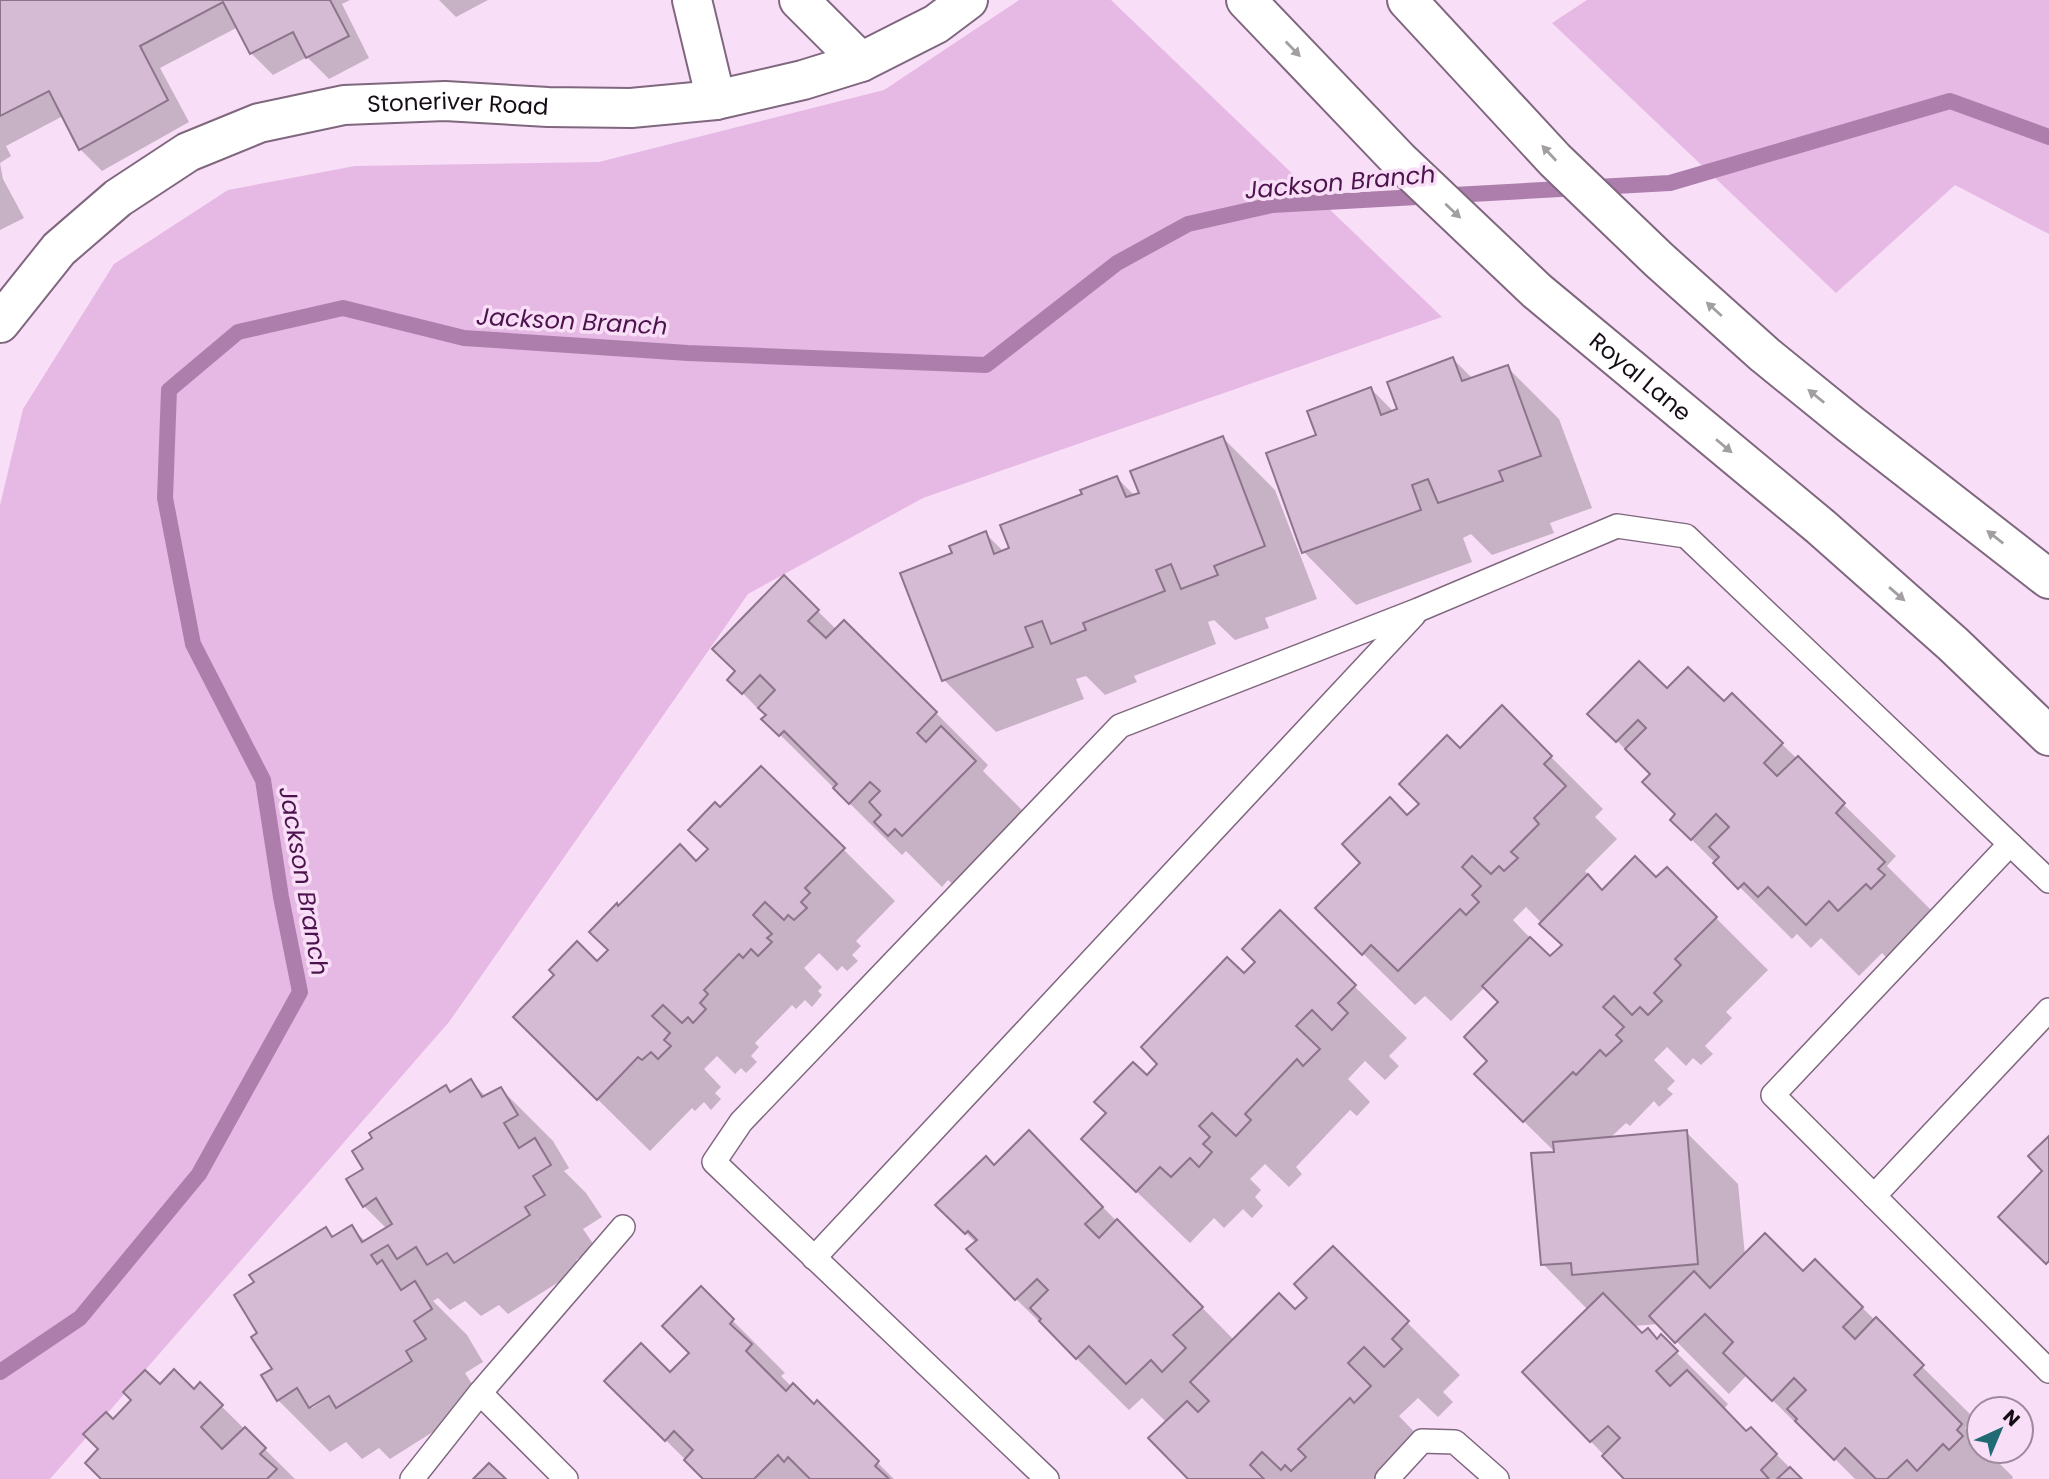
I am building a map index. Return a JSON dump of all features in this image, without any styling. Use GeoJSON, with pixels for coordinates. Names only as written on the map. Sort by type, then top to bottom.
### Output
{"type":"FeatureCollection","features":[{"type":"Feature","properties":{"kind":"main road"},"geometry":{"type":"LineString","coordinates":[[692,0],[716,100]]}},
{"type":"Feature","properties":{"kind":"main road"},"geometry":{"type":"LineString","coordinates":[[799,0],[861,62]]}},
{"type":"Feature","properties":{"kind":"main road","name":"Stoneriver Road"},"geometry":{"type":"LineString","coordinates":[[0,323],[59,249],[118,198],[188,152],[259,123],[344,105],[445,101],[548,107],[631,108],[716,100],[803,80],[861,62],[936,24],[968,0]]}},
{"type":"Feature","properties":{"kind":"main road","name":"Royal Lane"},"geometry":{"type":"LineString","coordinates":[[1246,0],[1399,160],[1537,291],[1852,554],[1953,644],[2049,736]]}},
{"type":"Feature","properties":{"kind":"main road"},"geometry":{"type":"LineString","coordinates":[[1407,0],[1555,160],[1658,259],[1765,355],[2049,579]]}},
{"type":"Feature","properties":{"kind":"lane"},"geometry":{"type":"LineString","coordinates":[[1047,1479],[714,1162],[741,1122],[1120,726],[1418,610],[1617,526],[1686,536],[2049,881]]}},
{"type":"Feature","properties":{"kind":"lane"},"geometry":{"type":"LineString","coordinates":[[814,1258],[1418,610]]}},
{"type":"Feature","properties":{"kind":"lane"},"geometry":{"type":"LineString","coordinates":[[2010,844],[1773,1096],[2049,1371]]}},
{"type":"Feature","properties":{"kind":"lane"},"geometry":{"type":"LineString","coordinates":[[1874,1196],[2049,1010]]}},
{"type":"Feature","properties":{"kind":"lane"},"geometry":{"type":"LineString","coordinates":[[412,1479],[481,1393],[623,1227]]}},
{"type":"Feature","properties":{"kind":"lane"},"geometry":{"type":"LineString","coordinates":[[481,1393],[566,1479]]}},
{"type":"Feature","properties":{"kind":"lane"},"geometry":{"type":"LineString","coordinates":[[1387,1479],[1422,1441],[1455,1442],[1497,1479]]}},
{"type":"Feature","properties":{"kind":"shaded area"},"geometry":{"type":"Polygon","coordinates":[[[1019,0],[1111,0],[1442,317],[923,498],[748,594],[449,1022],[50,1479],[0,1479],[0,505],[23,409],[114,264],[228,190],[355,166],[599,162],[884,90],[1019,0]]]}},
{"type":"Feature","properties":{"kind":"shaded area"},"geometry":{"type":"Polygon","coordinates":[[[1587,0],[2049,0],[2049,234],[1955,185],[1836,293],[1552,23],[1587,0]]]}},
{"type":"Feature","properties":{"kind":"building"},"geometry":{"type":"Polygon","coordinates":[[[0,0],[330,0],[349,36],[306,58],[293,32],[250,54],[223,2],[140,46],[168,100],[79,150],[49,91],[0,116],[0,0]]]}},
{"type":"Feature","properties":{"kind":"building"},"geometry":{"type":"Polygon","coordinates":[[[1453,357],[1462,381],[1508,365],[1541,456],[1499,471],[1503,481],[1438,503],[1428,479],[1412,485],[1421,510],[1302,553],[1266,453],[1316,435],[1307,411],[1371,387],[1381,415],[1397,409],[1387,382],[1453,357]]]}},
{"type":"Feature","properties":{"kind":"building"},"geometry":{"type":"Polygon","coordinates":[[[1223,436],[1265,546],[1214,566],[1218,575],[1181,589],[1171,564],[1156,570],[1165,591],[1083,623],[1086,630],[1051,644],[1042,621],[1025,627],[1033,647],[942,681],[900,573],[952,553],[949,546],[986,531],[994,554],[1009,548],[1000,525],[1082,494],[1080,490],[1117,476],[1126,497],[1139,493],[1130,471],[1223,436]]]}},
{"type":"Feature","properties":{"kind":"building"},"geometry":{"type":"Polygon","coordinates":[[[784,575],[819,610],[808,621],[826,638],[844,620],[937,712],[917,733],[926,742],[941,726],[976,761],[902,836],[895,829],[888,836],[874,822],[881,815],[869,802],[880,791],[870,782],[849,804],[833,788],[837,784],[784,731],[779,736],[761,719],[766,715],[758,708],[775,690],[760,675],[742,694],[727,680],[735,671],[712,649],[784,575]]]}},
{"type":"Feature","properties":{"kind":"building"},"geometry":{"type":"Polygon","coordinates":[[[1639,661],[1667,688],[1688,667],[1724,701],[1732,693],[1783,743],[1764,763],[1777,776],[1798,756],[1845,803],[1836,813],[1885,862],[1878,869],[1885,875],[1871,889],[1866,884],[1838,911],[1829,901],[1806,925],[1768,887],[1758,897],[1744,883],[1738,889],[1713,863],[1719,857],[1709,847],[1729,827],[1716,814],[1691,840],[1670,820],[1675,814],[1642,782],[1650,774],[1625,749],[1646,728],[1638,720],[1616,742],[1587,714],[1639,661]]]}},
{"type":"Feature","properties":{"kind":"building"},"geometry":{"type":"Polygon","coordinates":[[[1502,705],[1552,756],[1544,764],[1566,786],[1534,818],[1539,824],[1511,852],[1518,858],[1504,871],[1499,866],[1491,874],[1472,856],[1462,867],[1481,886],[1472,895],[1479,902],[1466,915],[1460,909],[1398,971],[1371,945],[1362,955],[1315,908],[1360,863],[1342,844],[1390,797],[1407,815],[1419,804],[1399,784],[1447,735],[1460,748],[1502,705]]]}},
{"type":"Feature","properties":{"kind":"building"},"geometry":{"type":"Polygon","coordinates":[[[761,766],[845,848],[805,888],[810,893],[801,902],[807,908],[794,920],[788,915],[784,920],[765,902],[753,915],[772,934],[767,938],[772,942],[758,956],[751,949],[743,958],[739,954],[704,990],[708,994],[700,1003],[706,1009],[693,1023],[688,1017],[682,1023],[663,1005],[652,1016],[670,1033],[664,1040],[671,1046],[658,1059],[651,1052],[642,1060],[638,1057],[597,1100],[513,1017],[554,975],[549,970],[577,941],[597,961],[608,950],[589,932],[680,844],[696,861],[708,849],[688,830],[715,802],[720,807],[761,766]]]}},
{"type":"Feature","properties":{"kind":"building"},"geometry":{"type":"Polygon","coordinates":[[[1635,856],[1656,877],[1667,867],[1717,917],[1675,959],[1681,965],[1654,993],[1662,1001],[1648,1015],[1640,1007],[1632,1015],[1614,996],[1603,1007],[1624,1027],[1616,1035],[1622,1041],[1606,1056],[1600,1050],[1576,1075],[1573,1072],[1523,1122],[1474,1074],[1487,1061],[1464,1037],[1498,1002],[1482,986],[1530,937],[1550,956],[1562,945],[1539,924],[1588,874],[1602,890],[1635,856]]]}},
{"type":"Feature","properties":{"kind":"building"},"geometry":{"type":"Polygon","coordinates":[[[1280,910],[1356,985],[1338,1003],[1348,1013],[1332,1030],[1312,1010],[1296,1026],[1320,1049],[1303,1066],[1297,1059],[1245,1114],[1251,1120],[1236,1136],[1212,1113],[1199,1126],[1210,1137],[1203,1144],[1212,1152],[1199,1167],[1190,1158],[1171,1177],[1160,1167],[1136,1192],[1081,1139],[1106,1113],[1094,1102],[1133,1062],[1147,1075],[1157,1064],[1141,1047],[1227,957],[1244,973],[1255,962],[1242,949],[1280,910]]]}},
{"type":"Feature","properties":{"kind":"building"},"geometry":{"type":"Polygon","coordinates":[[[471,1079],[482,1097],[501,1087],[518,1115],[504,1123],[519,1148],[535,1138],[551,1165],[533,1176],[545,1195],[525,1207],[530,1215],[454,1263],[447,1253],[427,1265],[416,1247],[397,1259],[388,1245],[371,1255],[377,1264],[382,1260],[401,1290],[415,1281],[432,1309],[414,1321],[426,1339],[406,1351],[412,1361],[336,1408],[329,1396],[309,1408],[297,1388],[277,1401],[261,1375],[272,1369],[251,1337],[257,1333],[234,1295],[254,1282],[249,1275],[326,1227],[332,1237],[352,1225],[362,1242],[392,1224],[376,1198],[363,1207],[346,1179],[363,1169],[352,1151],[372,1138],[369,1133],[446,1085],[450,1092],[471,1079]]]}},
{"type":"Feature","properties":{"kind":"building"},"geometry":{"type":"Polygon","coordinates":[[[1029,1130],[1103,1207],[1085,1224],[1099,1238],[1117,1219],[1203,1307],[1173,1335],[1186,1348],[1162,1372],[1151,1360],[1126,1384],[1089,1346],[1076,1359],[1030,1308],[1048,1290],[1037,1279],[1015,1300],[966,1249],[977,1240],[968,1231],[965,1234],[935,1205],[986,1156],[994,1165],[1029,1130]]]}},
{"type":"Feature","properties":{"kind":"building"},"geometry":{"type":"Polygon","coordinates":[[[1687,1130],[1698,1264],[1572,1275],[1571,1263],[1541,1265],[1531,1153],[1554,1152],[1553,1142],[1687,1130]]]}},
{"type":"Feature","properties":{"kind":"building"},"geometry":{"type":"Polygon","coordinates":[[[2049,1136],[2049,1261],[2046,1264],[1998,1217],[2042,1171],[2028,1156],[2049,1136]]]}},
{"type":"Feature","properties":{"kind":"building"},"geometry":{"type":"Polygon","coordinates":[[[1765,1233],[1803,1271],[1815,1259],[1863,1307],[1843,1327],[1855,1339],[1876,1317],[1924,1365],[1914,1375],[1962,1424],[1957,1430],[1963,1436],[1949,1450],[1943,1444],[1917,1471],[1907,1460],[1887,1479],[1876,1479],[1845,1448],[1834,1460],[1795,1421],[1797,1419],[1787,1409],[1806,1390],[1794,1378],[1772,1401],[1723,1353],[1733,1342],[1705,1314],[1675,1343],[1649,1316],[1694,1271],[1710,1288],[1765,1233]]]}},
{"type":"Feature","properties":{"kind":"building"},"geometry":{"type":"Polygon","coordinates":[[[1333,1246],[1409,1321],[1392,1339],[1402,1349],[1384,1367],[1364,1347],[1348,1363],[1371,1386],[1354,1403],[1350,1398],[1298,1449],[1306,1457],[1291,1471],[1285,1465],[1281,1470],[1262,1452],[1250,1465],[1264,1479],[1188,1479],[1148,1438],[1187,1401],[1198,1412],[1209,1401],[1190,1382],[1279,1293],[1295,1309],[1307,1298],[1294,1284],[1333,1246]]]}},
{"type":"Feature","properties":{"kind":"building"},"geometry":{"type":"Polygon","coordinates":[[[701,1286],[734,1319],[730,1324],[752,1344],[746,1351],[786,1391],[793,1383],[814,1404],[817,1400],[879,1461],[875,1466],[889,1479],[810,1479],[788,1457],[784,1462],[778,1455],[754,1479],[703,1479],[684,1460],[693,1450],[674,1431],[665,1441],[604,1381],[641,1343],[670,1372],[689,1353],[662,1326],[701,1286]]]}},
{"type":"Feature","properties":{"kind":"building"},"geometry":{"type":"Polygon","coordinates":[[[1603,1293],[1642,1333],[1648,1328],[1657,1339],[1661,1334],[1678,1351],[1656,1371],[1670,1386],[1687,1370],[1746,1431],[1751,1427],[1777,1454],[1761,1470],[1769,1479],[1624,1479],[1602,1456],[1620,1438],[1608,1426],[1590,1442],[1522,1372],[1603,1293]]]}},
{"type":"Feature","properties":{"kind":"building"},"geometry":{"type":"Polygon","coordinates":[[[174,1369],[194,1389],[200,1382],[223,1405],[201,1427],[222,1449],[245,1427],[266,1448],[260,1454],[277,1469],[267,1479],[101,1479],[85,1463],[98,1449],[83,1434],[106,1412],[113,1419],[131,1400],[123,1392],[145,1370],[160,1384],[174,1369]]]}},
{"type":"Feature","properties":{"kind":"building"},"geometry":{"type":"Polygon","coordinates":[[[489,1463],[506,1479],[473,1479],[489,1463]]]}},
{"type":"Feature","properties":{"kind":"building"},"geometry":{"type":"Polygon","coordinates":[[[1790,1467],[1802,1479],[1777,1479],[1790,1467]]]}},
{"type":"Feature","properties":{"kind":"waterway","name":"Jackson Branch"},"geometry":{"type":"LineString","coordinates":[[0,1372],[80,1318],[199,1174],[300,992],[281,897],[263,780],[193,644],[165,498],[169,390],[238,332],[343,308],[464,338],[688,353],[986,365],[1117,263],[1188,224],[1272,205],[1670,183],[1950,101],[2049,137]]}}]}
